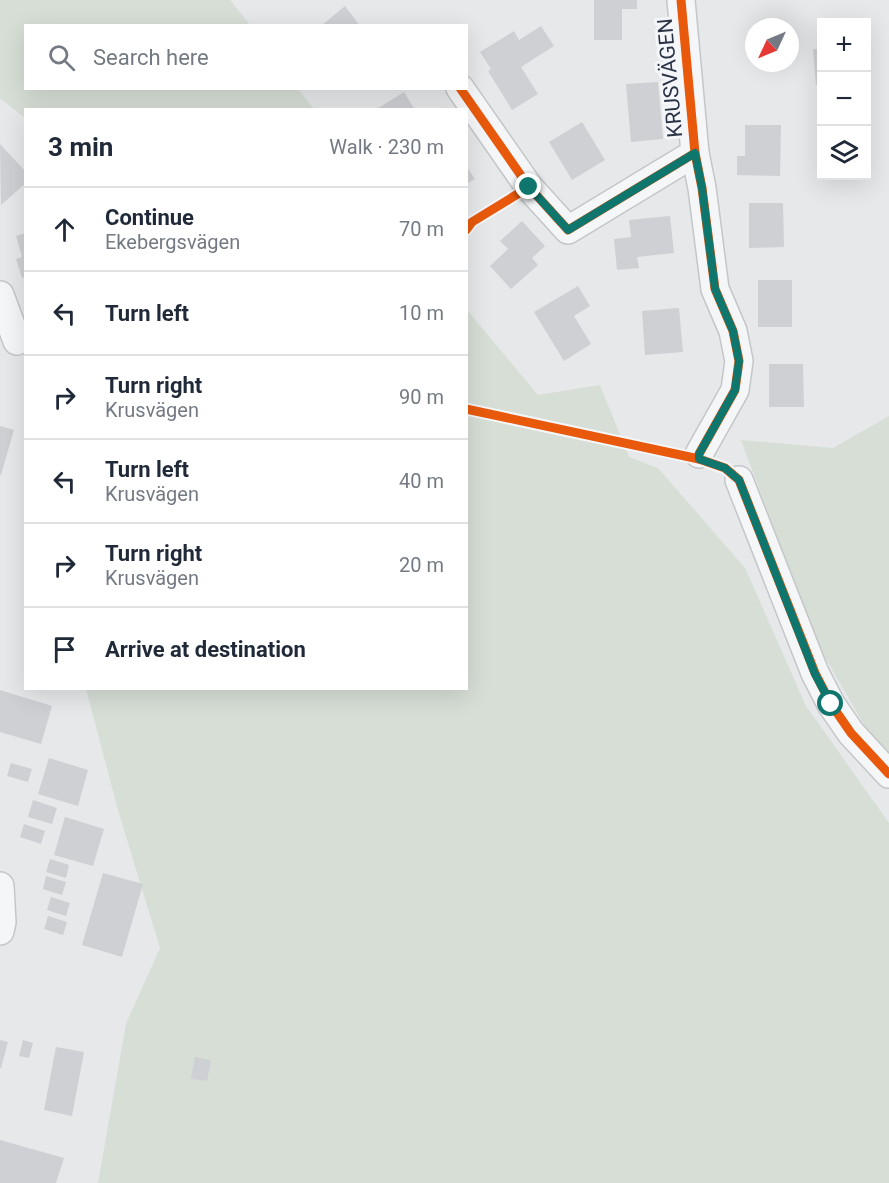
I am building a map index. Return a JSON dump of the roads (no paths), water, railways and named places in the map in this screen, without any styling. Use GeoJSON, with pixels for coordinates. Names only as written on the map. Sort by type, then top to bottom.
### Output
{"type":"FeatureCollection","features":[{"type":"Feature","properties":{"kind":"street","name":"KRUSVÄGEN"},"geometry":{"type":"LineString","coordinates":[[681,0],[695,153],[702,188],[715,289],[733,331],[739,361],[735,390],[699,454]]}},
{"type":"Feature","properties":{"kind":"street","name":"KRUSVÄGEN"},"geometry":{"type":"LineString","coordinates":[[461,90],[529,187],[568,230],[695,153]]}},
{"type":"Feature","properties":{"kind":"street"},"geometry":{"type":"LineString","coordinates":[[0,295],[17,341]]}},
{"type":"Feature","properties":{"kind":"street"},"geometry":{"type":"LineString","coordinates":[[739,480],[815,674],[831,704],[851,733],[889,774]]}},
{"type":"Feature","properties":{"kind":"street"},"geometry":{"type":"LineString","coordinates":[[0,886],[2,922],[0,931]]}}]}
